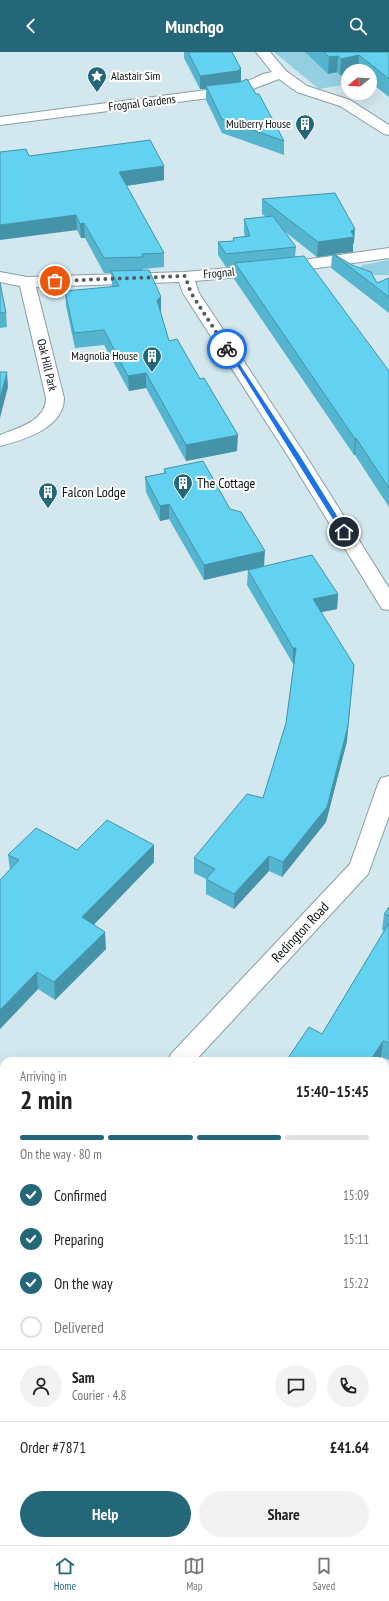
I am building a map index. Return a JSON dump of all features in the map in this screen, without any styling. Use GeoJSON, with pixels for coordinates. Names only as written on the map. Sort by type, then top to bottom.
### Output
{"type":"FeatureCollection","features":[{"type":"Feature","properties":{"kind":"street"},"geometry":{"type":"LineString","coordinates":[[263,52],[281,74],[302,88],[345,103],[389,131]]}},
{"type":"Feature","properties":{"kind":"street","name":"Frognal Gardens"},"geometry":{"type":"LineString","coordinates":[[0,121],[240,90],[268,77],[281,74]]}},
{"type":"Feature","properties":{"kind":"street","name":"Frognal"},"geometry":{"type":"LineString","coordinates":[[0,277],[27,282],[185,276],[336,261],[389,253]]}},
{"type":"Feature","properties":{"kind":"street"},"geometry":{"type":"LineString","coordinates":[[336,261],[352,273]]}},
{"type":"Feature","properties":{"kind":"street"},"geometry":{"type":"LineString","coordinates":[[185,276],[191,293],[297,456],[389,604]]}},
{"type":"Feature","properties":{"kind":"street","name":"Oak Hill Park"},"geometry":{"type":"LineString","coordinates":[[0,441],[14,437],[46,420],[54,409],[55,398],[27,282]]}},
{"type":"Feature","properties":{"kind":"street","name":"Redington Road"},"geometry":{"type":"LineString","coordinates":[[184,1057],[360,868],[389,784]]}},
{"type":"Feature","properties":{"kind":"shaded area"},"geometry":{"type":"Polygon","coordinates":[[[274,52],[389,52],[377,64],[341,64],[341,85],[319,89],[274,52]]]}},
{"type":"Feature","properties":{"kind":"shaded area"},"geometry":{"type":"Polygon","coordinates":[[[389,260],[389,275],[375,275],[359,269],[362,265],[389,260]]]}},
{"type":"Feature","properties":{"kind":"building"},"geometry":{"type":"Polygon","coordinates":[[[188,52],[232,52],[241,69],[237,71],[200,76],[188,52]]]}},
{"type":"Feature","properties":{"kind":"building"},"geometry":{"type":"Polygon","coordinates":[[[324,52],[389,52],[389,79],[377,69],[377,64],[370,64],[359,55],[341,59],[338,56],[329,57],[324,52]]]}},
{"type":"Feature","properties":{"kind":"building"},"geometry":{"type":"Polygon","coordinates":[[[247,79],[256,94],[259,94],[284,141],[222,119],[206,86],[240,82],[247,79]]]}},
{"type":"Feature","properties":{"kind":"building"},"geometry":{"type":"Polygon","coordinates":[[[150,140],[164,166],[119,172],[164,253],[142,254],[143,257],[104,258],[84,223],[80,224],[76,215],[0,225],[0,152],[26,149],[29,156],[150,140]]]}},
{"type":"Feature","properties":{"kind":"building"},"geometry":{"type":"Polygon","coordinates":[[[335,193],[355,229],[351,231],[354,237],[318,242],[262,199],[335,193]]]}},
{"type":"Feature","properties":{"kind":"building"},"geometry":{"type":"Polygon","coordinates":[[[273,216],[296,247],[226,254],[218,242],[234,241],[233,238],[250,236],[244,219],[273,216]]]}},
{"type":"Feature","properties":{"kind":"building"},"geometry":{"type":"Polygon","coordinates":[[[332,253],[352,265],[371,272],[377,283],[389,278],[389,297],[332,253]]]}},
{"type":"Feature","properties":{"kind":"building"},"geometry":{"type":"Polygon","coordinates":[[[304,256],[389,371],[389,488],[235,263],[304,256]]]}},
{"type":"Feature","properties":{"kind":"building"},"geometry":{"type":"Polygon","coordinates":[[[149,270],[161,297],[157,300],[169,341],[177,339],[200,379],[204,378],[238,435],[186,445],[146,373],[128,376],[104,330],[74,333],[65,291],[119,286],[111,271],[149,270]]]}},
{"type":"Feature","properties":{"kind":"building"},"geometry":{"type":"Polygon","coordinates":[[[0,283],[6,313],[0,313],[0,283]]]}},
{"type":"Feature","properties":{"kind":"building"},"geometry":{"type":"Polygon","coordinates":[[[0,372],[7,372],[0,398],[0,372]]]}},
{"type":"Feature","properties":{"kind":"building"},"geometry":{"type":"Polygon","coordinates":[[[203,461],[230,509],[241,512],[265,551],[204,565],[169,504],[160,506],[145,477],[166,473],[164,469],[203,461]]]}},
{"type":"Feature","properties":{"kind":"building"},"geometry":{"type":"Polygon","coordinates":[[[312,555],[338,594],[313,599],[354,665],[348,726],[327,807],[283,862],[269,856],[234,894],[206,879],[215,869],[194,858],[247,794],[263,798],[286,723],[296,648],[293,648],[248,570],[312,555]]]}},
{"type":"Feature","properties":{"kind":"building"},"geometry":{"type":"Polygon","coordinates":[[[107,820],[154,845],[82,917],[105,932],[54,982],[37,972],[0,1010],[0,880],[19,860],[8,855],[36,828],[77,850],[107,820]]]}},
{"type":"Feature","properties":{"kind":"building"},"geometry":{"type":"Polygon","coordinates":[[[389,907],[389,916],[384,914],[389,907]]]}},
{"type":"Feature","properties":{"kind":"building"},"geometry":{"type":"Polygon","coordinates":[[[389,923],[389,1043],[383,1041],[373,1057],[289,1057],[309,1027],[322,1034],[389,923]]]}},
{"type":"Feature","properties":{"kind":"way so far"},"geometry":{"type":"LineString","coordinates":[[55,281],[185,276],[191,293],[227,349]]}},
{"type":"Feature","properties":{"kind":"place","name":"Alastair Sim"},"geometry":{"type":"Point","coordinates":[97,93]}},
{"type":"Feature","properties":{"kind":"place","name":"Mulberry House"},"geometry":{"type":"Point","coordinates":[305,141]}},
{"type":"Feature","properties":{"kind":"place","name":"Magnolia House"},"geometry":{"type":"Point","coordinates":[152,373]}},
{"type":"Feature","properties":{"kind":"place","name":"The Cottage"},"geometry":{"type":"Point","coordinates":[183,500]}},
{"type":"Feature","properties":{"kind":"place","name":"Falcon Lodge"},"geometry":{"type":"Point","coordinates":[48,509]}},
{"type":"Feature","properties":{"kind":"route"},"geometry":{"type":"LineString","coordinates":[[227,349],[297,456],[344,532]]}}]}
